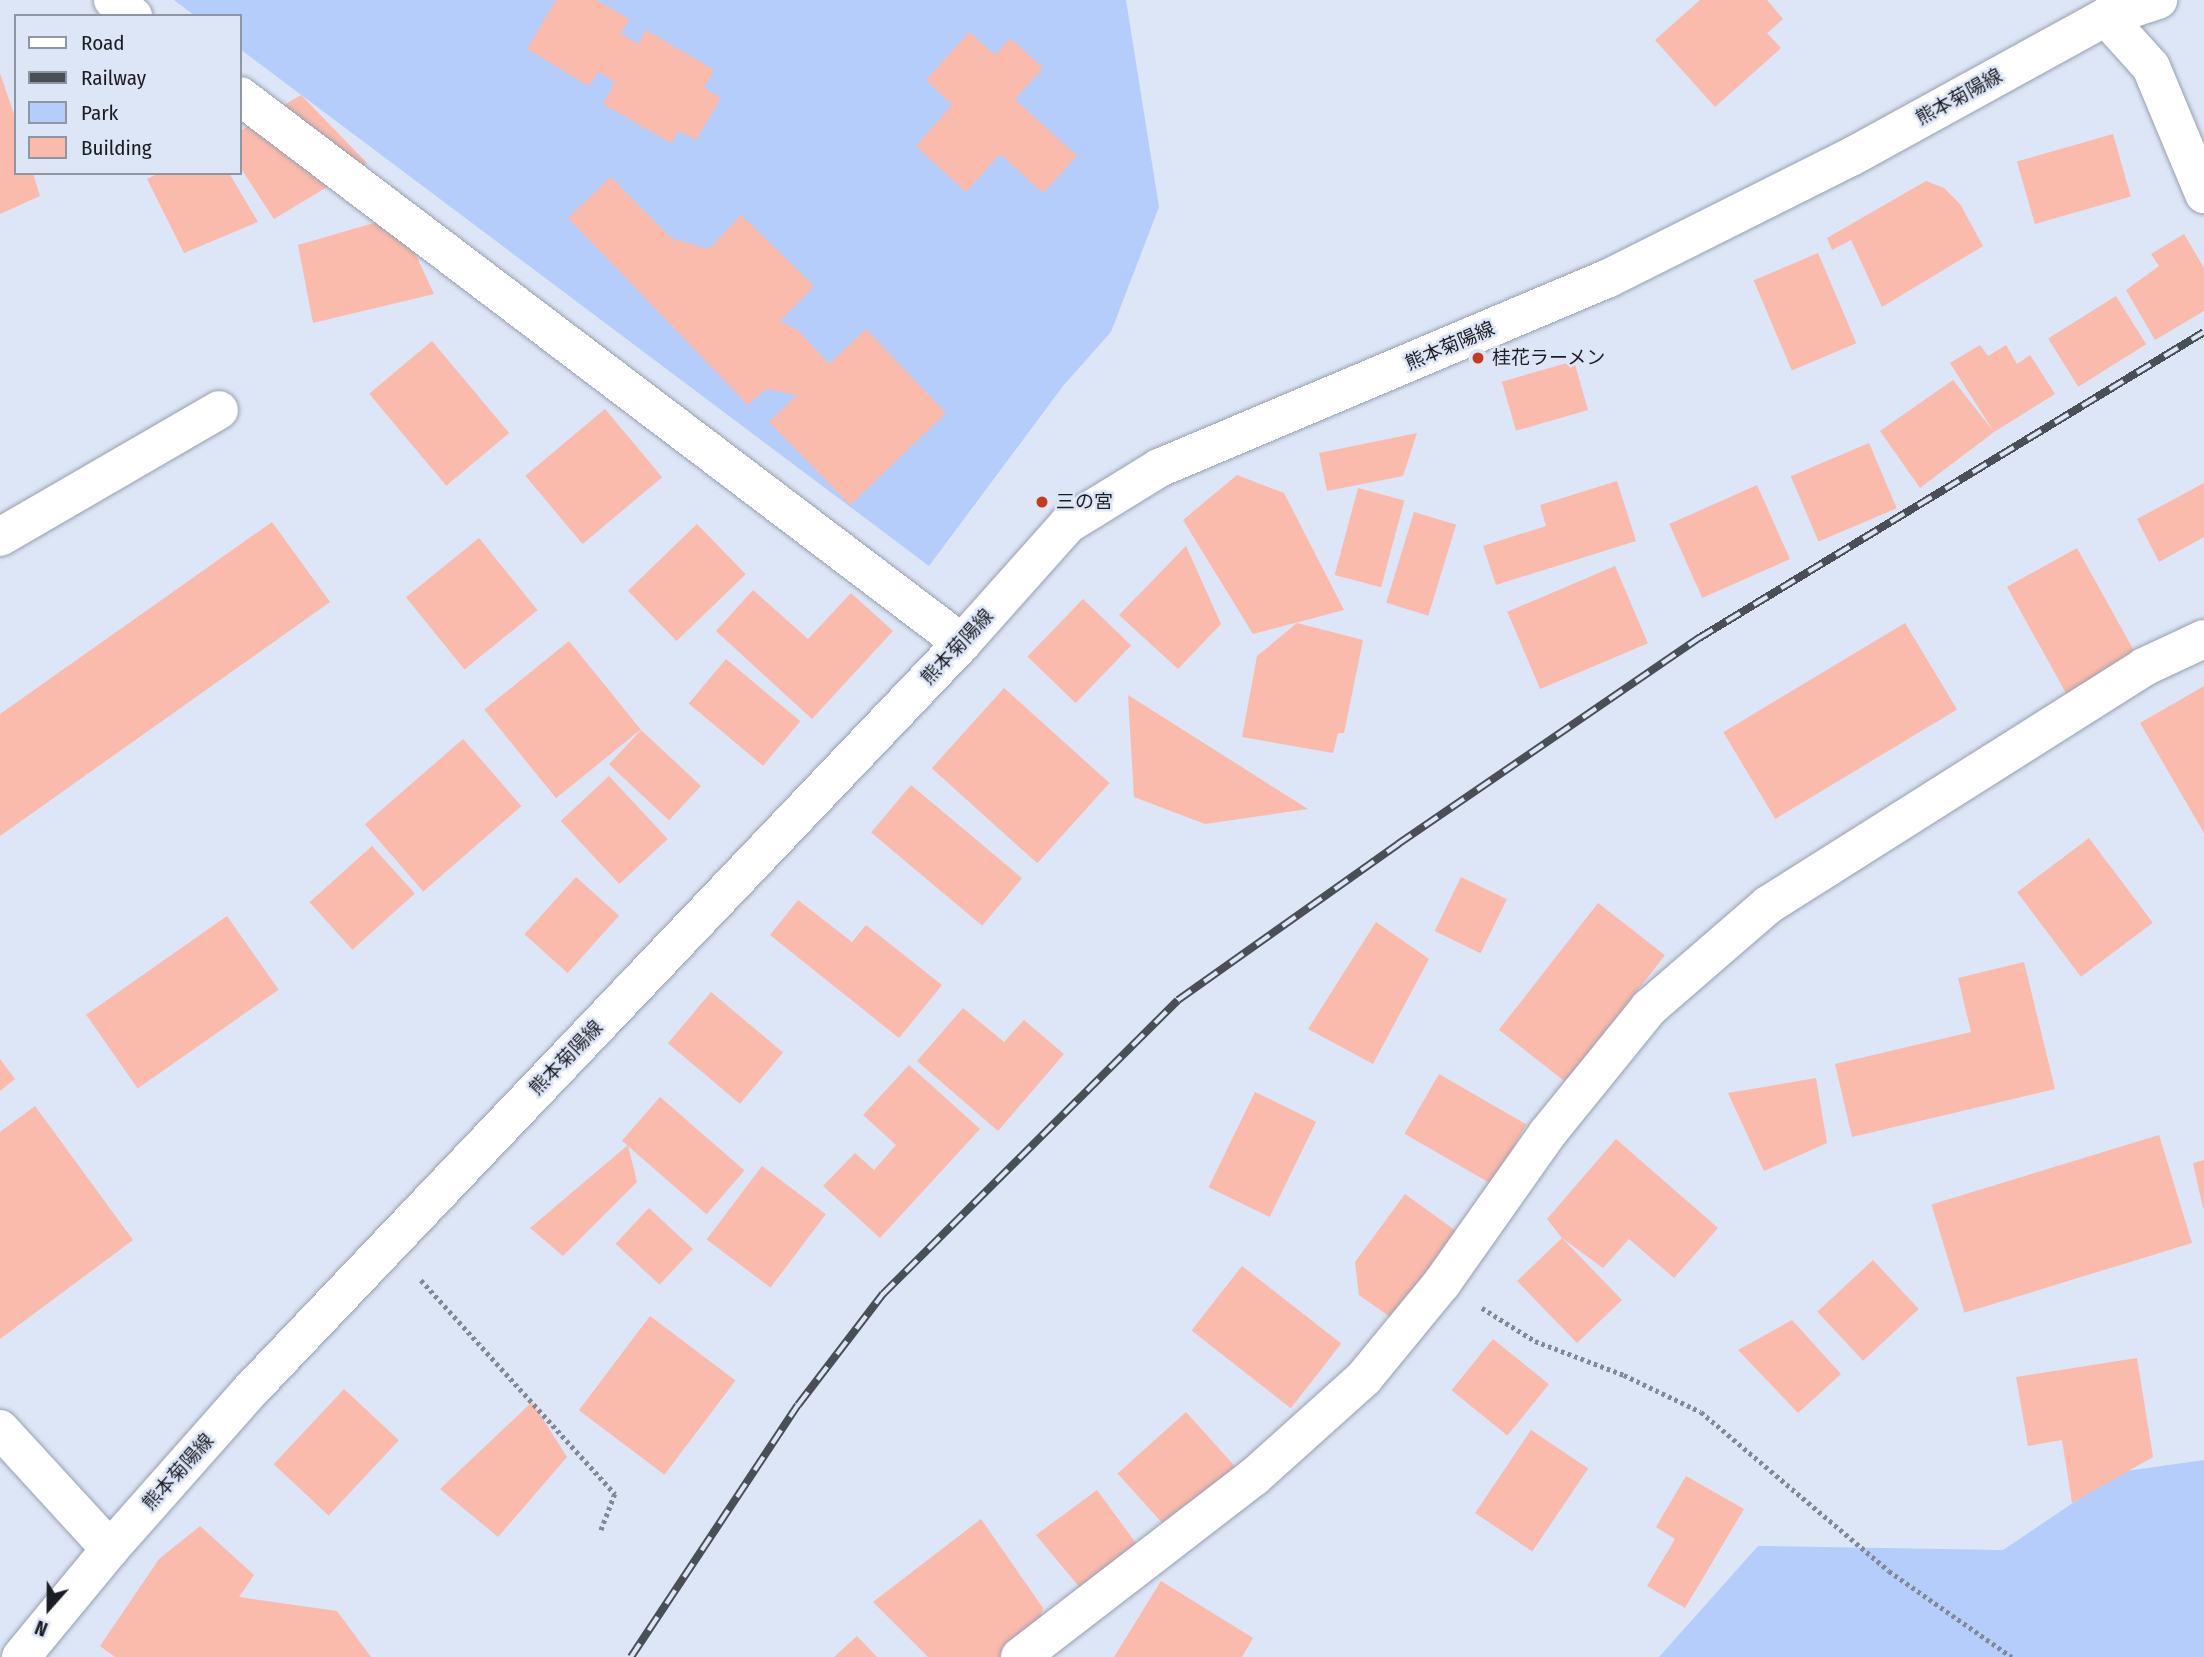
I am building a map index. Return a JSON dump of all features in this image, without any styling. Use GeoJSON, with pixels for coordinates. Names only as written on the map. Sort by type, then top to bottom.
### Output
{"type":"FeatureCollection","features":[{"type":"Feature","properties":{"kind":"street"},"geometry":{"type":"LineString","coordinates":[[113,0],[130,14]]}},
{"type":"Feature","properties":{"kind":"street","name":"熊本菊陽線"},"geometry":{"type":"LineString","coordinates":[[21,1657],[110,1549],[248,1393],[961,643],[1068,524],[1159,468],[1607,279],[1851,157],[2112,9],[2158,0]]}},
{"type":"Feature","properties":{"kind":"street"},"geometry":{"type":"LineString","coordinates":[[2112,9],[2151,67],[2204,194]]}},
{"type":"Feature","properties":{"kind":"street"},"geometry":{"type":"LineString","coordinates":[[242,98],[961,643]]}},
{"type":"Feature","properties":{"kind":"street"},"geometry":{"type":"LineString","coordinates":[[0,537],[219,410]]}},
{"type":"Feature","properties":{"kind":"street"},"geometry":{"type":"LineString","coordinates":[[1020,1657],[1254,1477],[1364,1378],[1442,1283],[1547,1135],[1649,1008],[1768,905],[2144,667],[2204,639]]}},
{"type":"Feature","properties":{"kind":"street"},"geometry":{"type":"LineString","coordinates":[[0,1429],[110,1549]]}},
{"type":"Feature","properties":{"kind":"path"},"geometry":{"type":"LineString","coordinates":[[389,1245],[615,1494],[601,1531]]}},
{"type":"Feature","properties":{"kind":"path"},"geometry":{"type":"LineString","coordinates":[[1442,1283],[1535,1341],[1624,1375],[1701,1412],[1889,1571],[2012,1657]]}},
{"type":"Feature","properties":{"kind":"green space"},"geometry":{"type":"Polygon","coordinates":[[[174,0],[1126,0],[1159,207],[1111,332],[1063,386],[929,566],[242,51],[242,14],[192,14],[174,0]]]}},
{"type":"Feature","properties":{"kind":"green space"},"geometry":{"type":"Polygon","coordinates":[[[2204,1460],[2204,1657],[1659,1657],[1758,1546],[2003,1550],[2119,1472],[2204,1460]]]}},
{"type":"Feature","properties":{"kind":"building"},"geometry":{"type":"Polygon","coordinates":[[[556,0],[596,0],[629,19],[621,34],[638,44],[646,30],[714,70],[704,88],[721,98],[696,140],[679,131],[671,143],[603,104],[615,82],[598,72],[589,86],[527,49],[556,0]]]}},
{"type":"Feature","properties":{"kind":"building"},"geometry":{"type":"Polygon","coordinates":[[[1700,0],[1767,0],[1783,19],[1767,33],[1781,48],[1715,107],[1655,40],[1700,0]]]}},
{"type":"Feature","properties":{"kind":"building"},"geometry":{"type":"Polygon","coordinates":[[[969,32],[995,55],[1010,38],[1043,68],[1015,99],[1077,156],[1043,193],[1000,154],[966,192],[916,146],[952,105],[926,80],[969,32]]]}},
{"type":"Feature","properties":{"kind":"building"},"geometry":{"type":"Polygon","coordinates":[[[0,73],[14,114],[14,175],[34,175],[40,196],[0,214],[0,73]]]}},
{"type":"Feature","properties":{"kind":"building"},"geometry":{"type":"Polygon","coordinates":[[[301,95],[367,163],[274,219],[242,170],[242,130],[301,95]]]}},
{"type":"Feature","properties":{"kind":"building"},"geometry":{"type":"Polygon","coordinates":[[[2113,134],[2131,196],[2035,224],[2017,162],[2113,134]]]}},
{"type":"Feature","properties":{"kind":"building"},"geometry":{"type":"Polygon","coordinates":[[[155,175],[230,175],[258,222],[184,253],[147,179],[155,175]]]}},
{"type":"Feature","properties":{"kind":"building"},"geometry":{"type":"Polygon","coordinates":[[[611,177],[671,238],[709,249],[741,215],[814,286],[780,321],[799,331],[829,364],[866,329],[946,413],[850,505],[769,422],[797,395],[766,389],[748,405],[568,218],[611,177]]]}},
{"type":"Feature","properties":{"kind":"building"},"geometry":{"type":"Polygon","coordinates":[[[1926,181],[1944,188],[1960,204],[1983,246],[1882,307],[1851,240],[1832,250],[1827,238],[1926,181]]]}},
{"type":"Feature","properties":{"kind":"building"},"geometry":{"type":"Polygon","coordinates":[[[398,216],[434,294],[313,323],[298,245],[398,216]]]}},
{"type":"Feature","properties":{"kind":"building"},"geometry":{"type":"Polygon","coordinates":[[[2184,234],[2204,268],[2204,311],[2155,340],[2126,290],[2159,266],[2151,254],[2184,234]]]}},
{"type":"Feature","properties":{"kind":"building"},"geometry":{"type":"Polygon","coordinates":[[[1818,253],[1856,343],[1792,371],[1754,280],[1818,253]]]}},
{"type":"Feature","properties":{"kind":"building"},"geometry":{"type":"Polygon","coordinates":[[[2116,296],[2146,344],[2078,387],[2048,338],[2116,296]]]}},
{"type":"Feature","properties":{"kind":"building"},"geometry":{"type":"Polygon","coordinates":[[[432,341],[509,433],[446,486],[369,394],[432,341]]]}},
{"type":"Feature","properties":{"kind":"building"},"geometry":{"type":"Polygon","coordinates":[[[1980,345],[1988,356],[2006,345],[2017,364],[2030,355],[2055,394],[1994,432],[1950,363],[1980,345]]]}},
{"type":"Feature","properties":{"kind":"building"},"geometry":{"type":"Polygon","coordinates":[[[1574,361],[1588,410],[1516,431],[1502,382],[1574,361]]]}},
{"type":"Feature","properties":{"kind":"building"},"geometry":{"type":"Polygon","coordinates":[[[1953,380],[1994,432],[1920,488],[1880,431],[1953,380]]]}},
{"type":"Feature","properties":{"kind":"building"},"geometry":{"type":"Polygon","coordinates":[[[605,409],[662,477],[583,544],[525,476],[605,409]]]}},
{"type":"Feature","properties":{"kind":"building"},"geometry":{"type":"Polygon","coordinates":[[[1417,433],[1403,476],[1327,491],[1319,453],[1417,433]]]}},
{"type":"Feature","properties":{"kind":"building"},"geometry":{"type":"Polygon","coordinates":[[[1869,443],[1897,508],[1818,542],[1791,476],[1869,443]]]}},
{"type":"Feature","properties":{"kind":"building"},"geometry":{"type":"Polygon","coordinates":[[[1237,475],[1284,493],[1344,610],[1253,634],[1183,520],[1237,475]]]}},
{"type":"Feature","properties":{"kind":"building"},"geometry":{"type":"Polygon","coordinates":[[[1617,481],[1636,541],[1496,585],[1483,546],[1546,526],[1540,505],[1617,481]]]}},
{"type":"Feature","properties":{"kind":"building"},"geometry":{"type":"Polygon","coordinates":[[[2204,483],[2204,537],[2159,562],[2137,519],[2204,483]]]}},
{"type":"Feature","properties":{"kind":"building"},"geometry":{"type":"Polygon","coordinates":[[[1757,485],[1790,559],[1702,598],[1669,524],[1757,485]]]}},
{"type":"Feature","properties":{"kind":"building"},"geometry":{"type":"Polygon","coordinates":[[[1358,488],[1404,500],[1381,587],[1335,575],[1358,488]]]}},
{"type":"Feature","properties":{"kind":"building"},"geometry":{"type":"Polygon","coordinates":[[[1414,512],[1456,525],[1428,616],[1386,603],[1414,512]]]}},
{"type":"Feature","properties":{"kind":"building"},"geometry":{"type":"Polygon","coordinates":[[[272,522],[330,602],[0,836],[0,714],[272,522]]]}},
{"type":"Feature","properties":{"kind":"building"},"geometry":{"type":"Polygon","coordinates":[[[697,524],[746,574],[677,641],[628,591],[697,524]]]}},
{"type":"Feature","properties":{"kind":"building"},"geometry":{"type":"Polygon","coordinates":[[[479,538],[538,610],[464,669],[406,597],[479,538]]]}},
{"type":"Feature","properties":{"kind":"building"},"geometry":{"type":"Polygon","coordinates":[[[1186,546],[1221,624],[1178,669],[1119,615],[1186,546]]]}},
{"type":"Feature","properties":{"kind":"building"},"geometry":{"type":"Polygon","coordinates":[[[2077,548],[2143,668],[2073,707],[2007,587],[2077,548]]]}},
{"type":"Feature","properties":{"kind":"building"},"geometry":{"type":"Polygon","coordinates":[[[1615,566],[1648,643],[1540,689],[1507,612],[1615,566]]]}},
{"type":"Feature","properties":{"kind":"building"},"geometry":{"type":"Polygon","coordinates":[[[753,590],[808,639],[851,593],[893,631],[812,719],[716,631],[753,590]]]}},
{"type":"Feature","properties":{"kind":"building"},"geometry":{"type":"Polygon","coordinates":[[[1083,599],[1131,646],[1076,703],[1027,657],[1083,599]]]}},
{"type":"Feature","properties":{"kind":"building"},"geometry":{"type":"Polygon","coordinates":[[[1297,623],[1363,640],[1344,733],[1338,733],[1333,753],[1242,737],[1257,656],[1297,623]]]}},
{"type":"Feature","properties":{"kind":"building"},"geometry":{"type":"Polygon","coordinates":[[[1905,623],[1957,710],[1775,819],[1723,732],[1905,623]]]}},
{"type":"Feature","properties":{"kind":"building"},"geometry":{"type":"Polygon","coordinates":[[[569,641],[641,730],[556,798],[484,710],[569,641]]]}},
{"type":"Feature","properties":{"kind":"building"},"geometry":{"type":"Polygon","coordinates":[[[726,659],[800,721],[763,766],[689,703],[726,659]]]}},
{"type":"Feature","properties":{"kind":"building"},"geometry":{"type":"Polygon","coordinates":[[[2204,686],[2204,833],[2140,723],[2204,686]]]}},
{"type":"Feature","properties":{"kind":"building"},"geometry":{"type":"Polygon","coordinates":[[[1004,688],[1110,783],[1037,863],[932,768],[1004,688]]]}},
{"type":"Feature","properties":{"kind":"building"},"geometry":{"type":"Polygon","coordinates":[[[1128,695],[1308,809],[1205,824],[1134,797],[1128,695]]]}},
{"type":"Feature","properties":{"kind":"building"},"geometry":{"type":"Polygon","coordinates":[[[641,730],[701,786],[669,820],[609,764],[641,730]]]}},
{"type":"Feature","properties":{"kind":"building"},"geometry":{"type":"Polygon","coordinates":[[[463,739],[521,806],[423,891],[365,824],[463,739]]]}},
{"type":"Feature","properties":{"kind":"building"},"geometry":{"type":"Polygon","coordinates":[[[609,776],[668,839],[619,884],[561,821],[609,776]]]}},
{"type":"Feature","properties":{"kind":"building"},"geometry":{"type":"Polygon","coordinates":[[[911,785],[1022,878],[982,926],[871,832],[911,785]]]}},
{"type":"Feature","properties":{"kind":"building"},"geometry":{"type":"Polygon","coordinates":[[[2089,838],[2153,923],[2081,977],[2017,892],[2089,838]]]}},
{"type":"Feature","properties":{"kind":"building"},"geometry":{"type":"Polygon","coordinates":[[[372,846],[415,894],[352,950],[310,902],[372,846]]]}},
{"type":"Feature","properties":{"kind":"building"},"geometry":{"type":"Polygon","coordinates":[[[576,877],[619,916],[568,973],[524,934],[576,877]]]}},
{"type":"Feature","properties":{"kind":"building"},"geometry":{"type":"Polygon","coordinates":[[[1461,877],[1507,899],[1481,953],[1435,931],[1461,877]]]}},
{"type":"Feature","properties":{"kind":"building"},"geometry":{"type":"Polygon","coordinates":[[[798,900],[852,942],[866,925],[942,985],[899,1038],[770,935],[798,900]]]}},
{"type":"Feature","properties":{"kind":"building"},"geometry":{"type":"Polygon","coordinates":[[[1598,903],[1665,955],[1566,1082],[1499,1030],[1598,903]]]}},
{"type":"Feature","properties":{"kind":"building"},"geometry":{"type":"Polygon","coordinates":[[[227,916],[279,990],[138,1088],[86,1015],[227,916]]]}},
{"type":"Feature","properties":{"kind":"building"},"geometry":{"type":"Polygon","coordinates":[[[1376,922],[1429,959],[1373,1064],[1308,1029],[1376,922]]]}},
{"type":"Feature","properties":{"kind":"building"},"geometry":{"type":"Polygon","coordinates":[[[2024,962],[2055,1089],[1852,1137],[1835,1064],[1971,1032],[1958,978],[2024,962]]]}},
{"type":"Feature","properties":{"kind":"building"},"geometry":{"type":"Polygon","coordinates":[[[711,992],[783,1052],[740,1104],[668,1043],[711,992]]]}},
{"type":"Feature","properties":{"kind":"building"},"geometry":{"type":"Polygon","coordinates":[[[963,1008],[1004,1042],[1024,1020],[1064,1054],[998,1131],[917,1061],[963,1008]]]}},
{"type":"Feature","properties":{"kind":"building"},"geometry":{"type":"Polygon","coordinates":[[[0,1059],[15,1079],[0,1091],[0,1059]]]}},
{"type":"Feature","properties":{"kind":"building"},"geometry":{"type":"Polygon","coordinates":[[[909,1065],[980,1129],[880,1238],[823,1186],[855,1153],[874,1170],[896,1145],[863,1115],[909,1065]]]}},
{"type":"Feature","properties":{"kind":"building"},"geometry":{"type":"Polygon","coordinates":[[[1439,1074],[1526,1124],[1492,1184],[1404,1134],[1439,1074]]]}},
{"type":"Feature","properties":{"kind":"building"},"geometry":{"type":"Polygon","coordinates":[[[1816,1078],[1827,1143],[1764,1171],[1728,1093],[1816,1078]]]}},
{"type":"Feature","properties":{"kind":"building"},"geometry":{"type":"Polygon","coordinates":[[[1255,1092],[1316,1122],[1270,1217],[1209,1187],[1255,1092]]]}},
{"type":"Feature","properties":{"kind":"building"},"geometry":{"type":"Polygon","coordinates":[[[660,1097],[745,1170],[706,1214],[622,1141],[660,1097]]]}},
{"type":"Feature","properties":{"kind":"building"},"geometry":{"type":"Polygon","coordinates":[[[35,1106],[133,1240],[0,1339],[0,1132],[35,1106]]]}},
{"type":"Feature","properties":{"kind":"building"},"geometry":{"type":"Polygon","coordinates":[[[2159,1135],[2192,1243],[1964,1313],[1931,1205],[2159,1135]]]}},
{"type":"Feature","properties":{"kind":"building"},"geometry":{"type":"Polygon","coordinates":[[[1616,1139],[1718,1228],[1674,1278],[1629,1239],[1603,1268],[1562,1238],[1547,1219],[1616,1139]]]}},
{"type":"Feature","properties":{"kind":"building"},"geometry":{"type":"Polygon","coordinates":[[[628,1145],[637,1182],[563,1256],[530,1228],[628,1145]]]}},
{"type":"Feature","properties":{"kind":"building"},"geometry":{"type":"Polygon","coordinates":[[[2204,1160],[2204,1208],[2203,1208],[2193,1163],[2204,1160]]]}},
{"type":"Feature","properties":{"kind":"building"},"geometry":{"type":"Polygon","coordinates":[[[762,1166],[826,1214],[771,1288],[707,1239],[762,1166]]]}},
{"type":"Feature","properties":{"kind":"building"},"geometry":{"type":"Polygon","coordinates":[[[1405,1194],[1463,1236],[1400,1324],[1359,1295],[1355,1262],[1405,1194]]]}},
{"type":"Feature","properties":{"kind":"building"},"geometry":{"type":"Polygon","coordinates":[[[649,1208],[693,1249],[659,1285],[616,1244],[649,1208]]]}},
{"type":"Feature","properties":{"kind":"building"},"geometry":{"type":"Polygon","coordinates":[[[1562,1238],[1622,1300],[1577,1343],[1517,1281],[1562,1238]]]}},
{"type":"Feature","properties":{"kind":"building"},"geometry":{"type":"Polygon","coordinates":[[[1873,1260],[1919,1309],[1863,1361],[1817,1312],[1873,1260]]]}},
{"type":"Feature","properties":{"kind":"building"},"geometry":{"type":"Polygon","coordinates":[[[1242,1266],[1341,1344],[1291,1408],[1192,1331],[1242,1266]]]}},
{"type":"Feature","properties":{"kind":"building"},"geometry":{"type":"Polygon","coordinates":[[[650,1316],[735,1380],[664,1475],[579,1410],[650,1316]]]}},
{"type":"Feature","properties":{"kind":"building"},"geometry":{"type":"Polygon","coordinates":[[[1792,1320],[1841,1374],[1798,1413],[1738,1350],[1792,1320]]]}},
{"type":"Feature","properties":{"kind":"building"},"geometry":{"type":"Polygon","coordinates":[[[1493,1339],[1549,1384],[1507,1436],[1451,1390],[1493,1339]]]}},
{"type":"Feature","properties":{"kind":"building"},"geometry":{"type":"Polygon","coordinates":[[[2137,1358],[2153,1457],[2072,1503],[2062,1440],[2028,1446],[2016,1377],[2137,1358]]]}},
{"type":"Feature","properties":{"kind":"building"},"geometry":{"type":"Polygon","coordinates":[[[344,1389],[399,1440],[329,1515],[274,1464],[344,1389]]]}},
{"type":"Feature","properties":{"kind":"building"},"geometry":{"type":"Polygon","coordinates":[[[532,1402],[567,1457],[498,1537],[440,1489],[532,1402]]]}},
{"type":"Feature","properties":{"kind":"building"},"geometry":{"type":"Polygon","coordinates":[[[1186,1412],[1243,1475],[1175,1537],[1118,1474],[1186,1412]]]}},
{"type":"Feature","properties":{"kind":"building"},"geometry":{"type":"Polygon","coordinates":[[[1531,1430],[1588,1469],[1532,1551],[1475,1513],[1531,1430]]]}},
{"type":"Feature","properties":{"kind":"building"},"geometry":{"type":"Polygon","coordinates":[[[1686,1476],[1744,1509],[1685,1608],[1647,1586],[1675,1539],[1656,1527],[1686,1476]]]}},
{"type":"Feature","properties":{"kind":"building"},"geometry":{"type":"Polygon","coordinates":[[[1097,1490],[1141,1550],[1091,1601],[1036,1535],[1097,1490]]]}},
{"type":"Feature","properties":{"kind":"building"},"geometry":{"type":"Polygon","coordinates":[[[981,1519],[1043,1608],[1035,1644],[1020,1657],[928,1657],[873,1602],[981,1519]]]}},
{"type":"Feature","properties":{"kind":"building"},"geometry":{"type":"Polygon","coordinates":[[[200,1526],[254,1575],[239,1597],[337,1611],[371,1657],[115,1657],[100,1646],[159,1559],[200,1526]]]}},
{"type":"Feature","properties":{"kind":"building"},"geometry":{"type":"Polygon","coordinates":[[[1161,1581],[1253,1638],[1242,1657],[1114,1657],[1161,1581]]]}},
{"type":"Feature","properties":{"kind":"building"},"geometry":{"type":"Polygon","coordinates":[[[857,1636],[877,1657],[834,1657],[857,1636]]]}},
{"type":"Feature","properties":{"kind":"railway"},"geometry":{"type":"LineString","coordinates":[[631,1657],[798,1405],[883,1294],[1178,1000],[1398,844],[1699,638],[2204,332]]}},
{"type":"Feature","properties":{"kind":"place","name":"桂花ラーメン"},"geometry":{"type":"Point","coordinates":[1478,358]}},
{"type":"Feature","properties":{"kind":"place","name":"三の宮"},"geometry":{"type":"Point","coordinates":[1042,502]}}]}
